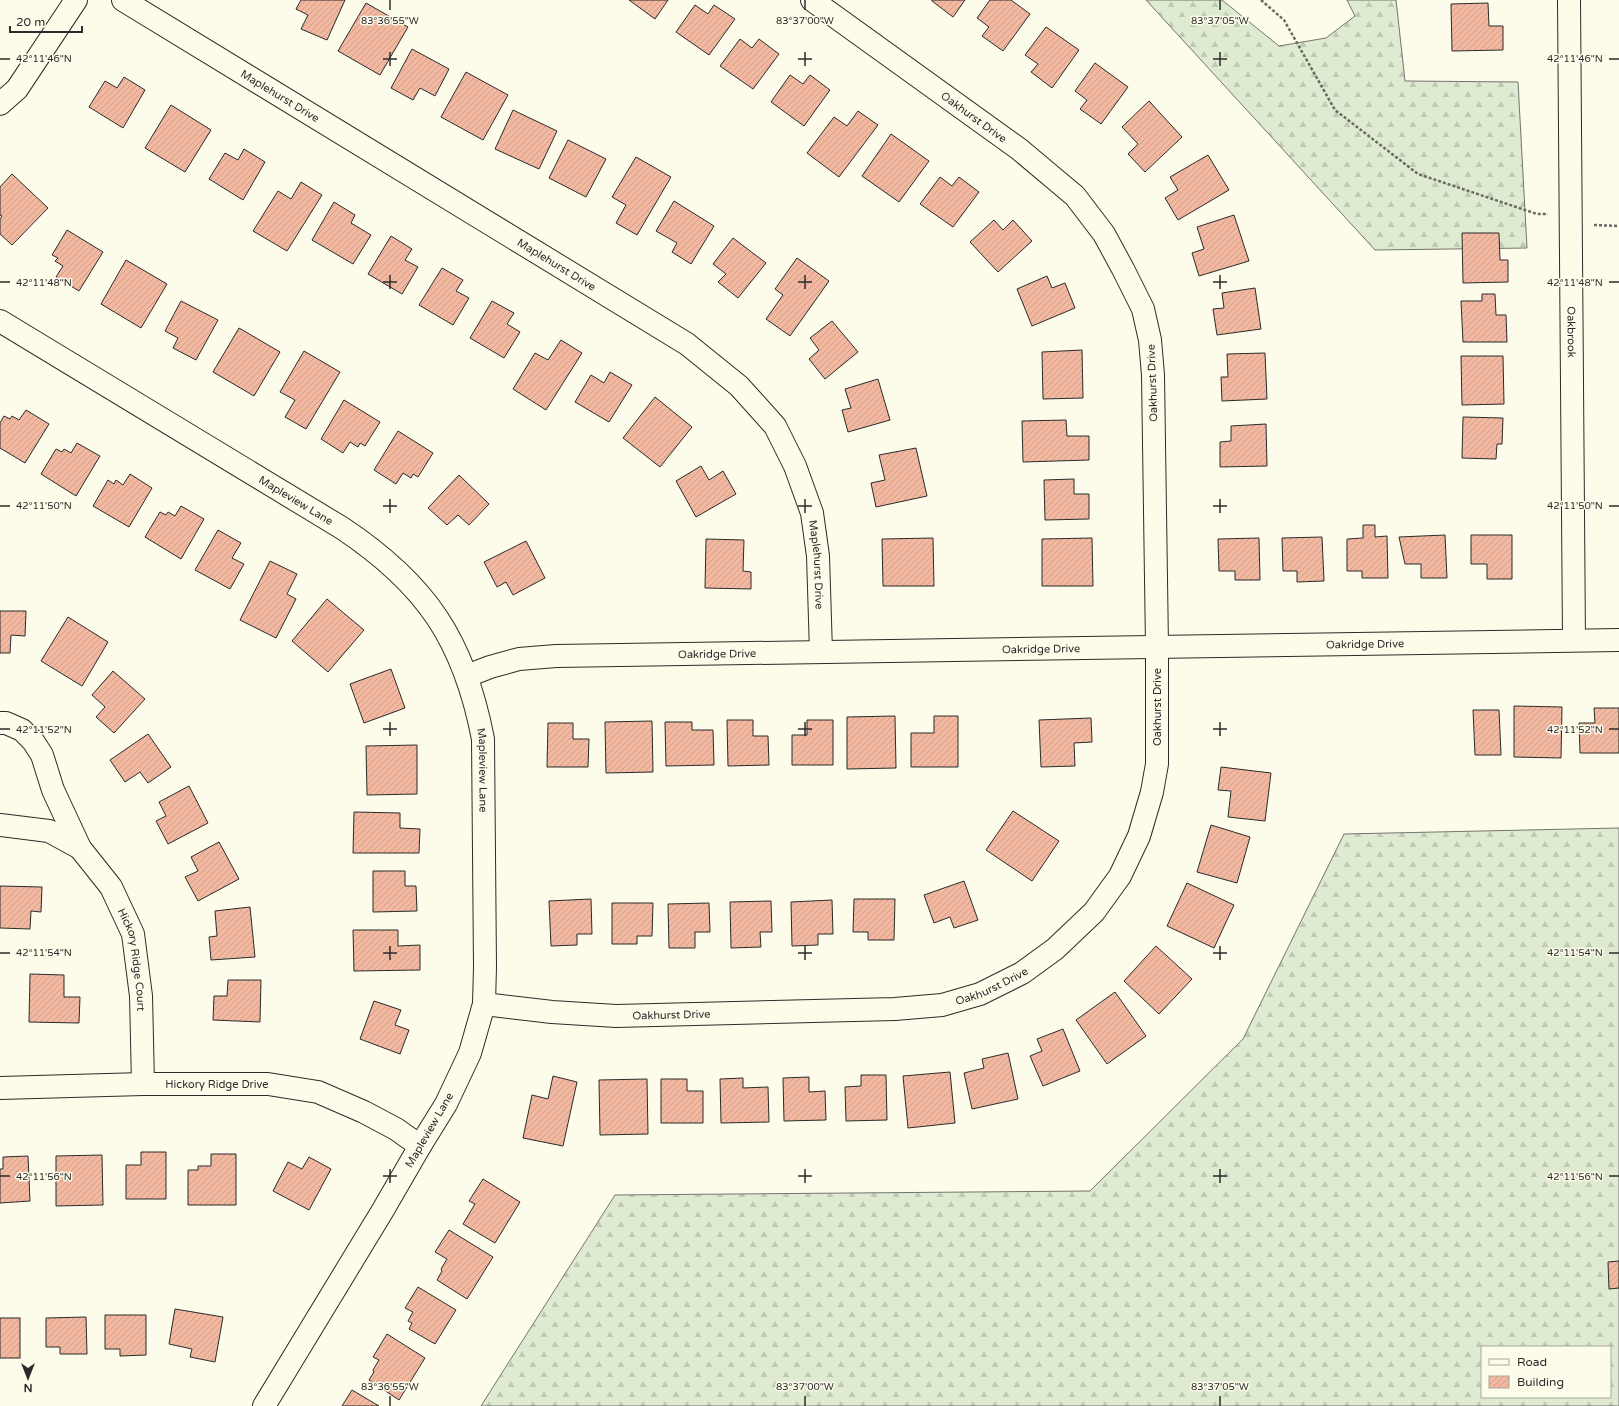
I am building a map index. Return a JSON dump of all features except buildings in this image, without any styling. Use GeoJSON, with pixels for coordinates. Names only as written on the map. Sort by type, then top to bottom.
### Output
{"type":"FeatureCollection","features":[{"type":"Feature","properties":{"kind":"street"},"geometry":{"type":"LineString","coordinates":[[0,104],[17,89],[76,0]]}},
{"type":"Feature","properties":{"kind":"street","name":"Maplehurst Drive"},"geometry":{"type":"LineString","coordinates":[[123,0],[687,344],[739,386],[774,426],[795,466],[812,513],[818,556],[821,652]]}},
{"type":"Feature","properties":{"kind":"street","name":"Oakhurst Drive"},"geometry":{"type":"LineString","coordinates":[[484,1004],[552,1012],[616,1016],[895,1009],[942,1005],[980,994],[1022,973],[1055,949],[1094,912],[1120,876],[1139,836],[1152,792],[1157,764],[1157,647],[1153,382],[1150,340],[1143,309],[1104,234],[1075,196],[1019,149],[812,0]]}},
{"type":"Feature","properties":{"kind":"street","name":"Oakbrook"},"geometry":{"type":"LineString","coordinates":[[1569,0],[1574,640]]}},
{"type":"Feature","properties":{"kind":"street","name":"Mapleview Lane"},"geometry":{"type":"LineString","coordinates":[[0,321],[336,524],[371,548],[399,571],[426,601],[454,647],[467,676],[477,708],[483,739],[485,967],[484,1004],[470,1053],[446,1104],[264,1406]]}},
{"type":"Feature","properties":{"kind":"street","name":"Oakridge Drive"},"geometry":{"type":"LineString","coordinates":[[467,676],[490,667],[519,659],[556,656],[1619,640]]}},
{"type":"Feature","properties":{"kind":"street","name":"Hickory Ridge Court"},"geometry":{"type":"LineString","coordinates":[[0,723],[6,723],[22,730],[32,740],[42,755],[59,803],[80,848],[111,887],[133,934],[141,996],[143,1084]]}},
{"type":"Feature","properties":{"kind":"street","name":"Hickory Ridge Court"},"geometry":{"type":"LineString","coordinates":[[0,825],[49,831],[80,848]]}},
{"type":"Feature","properties":{"kind":"street","name":"Hickory Ridge Drive"},"geometry":{"type":"LineString","coordinates":[[0,1088],[143,1084],[268,1084],[318,1092],[364,1112],[396,1130],[420,1146]]}},
{"type":"Feature","properties":{"kind":"path"},"geometry":{"type":"LineString","coordinates":[[1261,0],[1284,20],[1335,110],[1418,174],[1537,214],[1552,214],[1588,225],[1619,226]]}},
{"type":"Feature","properties":{"kind":"green space"},"geometry":{"type":"Polygon","coordinates":[[[1146,0],[1222,0],[1279,46],[1326,38],[1355,16],[1347,0],[1396,0],[1405,81],[1518,82],[1527,248],[1375,250],[1146,0]]]}},
{"type":"Feature","properties":{"kind":"green space"},"geometry":{"type":"Polygon","coordinates":[[[1619,828],[1619,1406],[481,1406],[615,1195],[1090,1191],[1243,1039],[1344,834],[1619,828]]]}}]}
